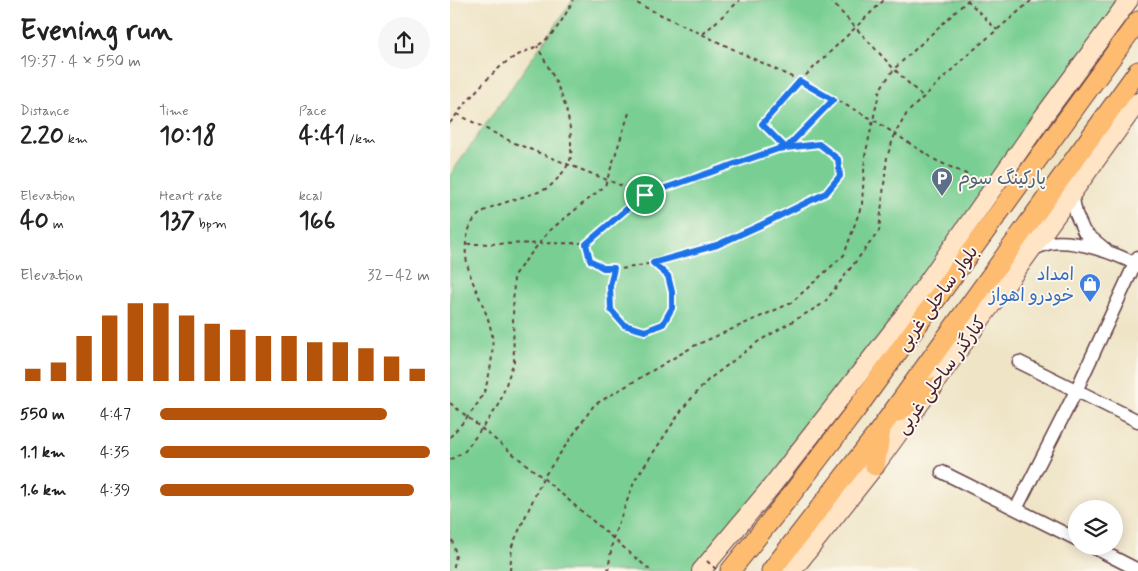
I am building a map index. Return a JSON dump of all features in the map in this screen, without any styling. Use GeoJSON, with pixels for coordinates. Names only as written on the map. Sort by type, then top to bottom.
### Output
{"type":"FeatureCollection","features":[{"type":"Feature","properties":{"kind":"main road","name":"بلوار ساحلی غربی"},"geometry":{"type":"LineString","coordinates":[[730,571],[855,411],[1138,21]]}},
{"type":"Feature","properties":{"kind":"main road","name":"بلوار ساحلی غربی"},"geometry":{"type":"LineString","coordinates":[[771,571],[883,424],[1138,71]]}},
{"type":"Feature","properties":{"kind":"main road"},"geometry":{"type":"LineString","coordinates":[[875,466],[883,424],[933,387]]}},
{"type":"Feature","properties":{"kind":"street"},"geometry":{"type":"LineString","coordinates":[[704,566],[771,487],[892,332],[1129,0]]}},
{"type":"Feature","properties":{"kind":"street","name":"کنارگذر ساحلی غربی"},"geometry":{"type":"LineString","coordinates":[[792,571],[875,466],[1138,102]]}},
{"type":"Feature","properties":{"kind":"street"},"geometry":{"type":"LineString","coordinates":[[1072,194],[1076,214],[1084,232],[1110,253]]}},
{"type":"Feature","properties":{"kind":"street"},"geometry":{"type":"LineString","coordinates":[[1016,509],[1076,390],[1137,262],[1069,243],[1050,243],[1031,250]]}},
{"type":"Feature","properties":{"kind":"street"},"geometry":{"type":"LineString","coordinates":[[1019,362],[1138,422]]}},
{"type":"Feature","properties":{"kind":"street"},"geometry":{"type":"LineString","coordinates":[[942,472],[1068,535]]}},
{"type":"Feature","properties":{"kind":"street"},"geometry":{"type":"LineString","coordinates":[[1109,555],[1138,570]]}},
{"type":"Feature","properties":{"kind":"path"},"geometry":{"type":"LineString","coordinates":[[450,123],[481,85],[506,63],[521,53],[537,46],[561,24],[573,0]]}},
{"type":"Feature","properties":{"kind":"path"},"geometry":{"type":"LineString","coordinates":[[630,0],[800,81],[872,119],[937,161],[994,187]]}},
{"type":"Feature","properties":{"kind":"path"},"geometry":{"type":"LineString","coordinates":[[702,35],[740,0]]}},
{"type":"Feature","properties":{"kind":"path"},"geometry":{"type":"LineString","coordinates":[[830,0],[923,97]]}},
{"type":"Feature","properties":{"kind":"path"},"geometry":{"type":"LineString","coordinates":[[786,148],[762,124],[800,81],[884,0]]}},
{"type":"Feature","properties":{"kind":"path"},"geometry":{"type":"LineString","coordinates":[[510,571],[512,546],[543,478],[594,405],[694,346],[791,304],[844,255],[862,204],[865,156],[880,89],[894,68],[967,0],[997,30]]}},
{"type":"Feature","properties":{"kind":"path"},"geometry":{"type":"LineString","coordinates":[[608,571],[613,538],[635,480],[683,408],[708,380],[759,341],[824,303],[879,232],[886,157],[895,134],[907,113],[964,58],[1032,0]]}},
{"type":"Feature","properties":{"kind":"path"},"geometry":{"type":"LineString","coordinates":[[450,437],[484,393],[488,376],[492,335],[469,272],[465,254],[470,226],[481,212],[548,188],[571,160],[571,138],[560,87],[537,46]]}},
{"type":"Feature","properties":{"kind":"path"},"geometry":{"type":"LineString","coordinates":[[786,148],[833,100]]}},
{"type":"Feature","properties":{"kind":"path"},"geometry":{"type":"LineString","coordinates":[[450,460],[465,451],[499,405],[514,360],[512,318],[514,275],[549,231],[605,186],[630,113]]}},
{"type":"Feature","properties":{"kind":"path"},"geometry":{"type":"LineString","coordinates":[[457,114],[512,142],[645,195]]}},
{"type":"Feature","properties":{"kind":"path"},"geometry":{"type":"LineString","coordinates":[[466,244],[586,244],[645,195],[706,173],[778,149],[819,144],[838,159],[840,176],[826,193],[717,245],[653,263],[621,269],[603,268],[590,260],[586,244]]}},
{"type":"Feature","properties":{"kind":"path"},"geometry":{"type":"LineString","coordinates":[[614,268],[610,286],[611,310],[624,325],[645,331],[663,324],[672,308],[672,292],[668,276],[653,263]]}},
{"type":"Feature","properties":{"kind":"path"},"geometry":{"type":"LineString","coordinates":[[450,403],[543,478],[651,571]]}},
{"type":"Feature","properties":{"kind":"path"},"geometry":{"type":"LineString","coordinates":[[450,532],[456,555],[453,571]]}},
{"type":"Feature","properties":{"kind":"path"},"geometry":{"type":"LineString","coordinates":[[704,566],[718,571]]}},
{"type":"Feature","properties":{"kind":"green space"},"geometry":{"type":"Polygon","coordinates":[[[573,0],[1127,0],[1002,184],[701,571],[450,571],[450,175],[573,0]]]}},
{"type":"Feature","properties":{"kind":"place","name":"پارکینگ سوم"},"geometry":{"type":"Point","coordinates":[942,197]}},
{"type":"Feature","properties":{"kind":"place","name":"امداد خودرو اهواز"},"geometry":{"type":"Point","coordinates":[1090,303]}},
{"type":"Feature","properties":{"kind":"route"},"geometry":{"type":"LineString","coordinates":[[645,195],[586,244],[590,260],[603,268],[614,268],[610,286],[611,310],[624,325],[645,331],[663,324],[672,308],[672,292],[668,276],[653,263],[717,245],[761,225],[826,193],[840,176],[838,159],[819,144],[786,148],[833,100],[800,81],[762,124],[786,148],[778,149],[645,195]]}}]}
